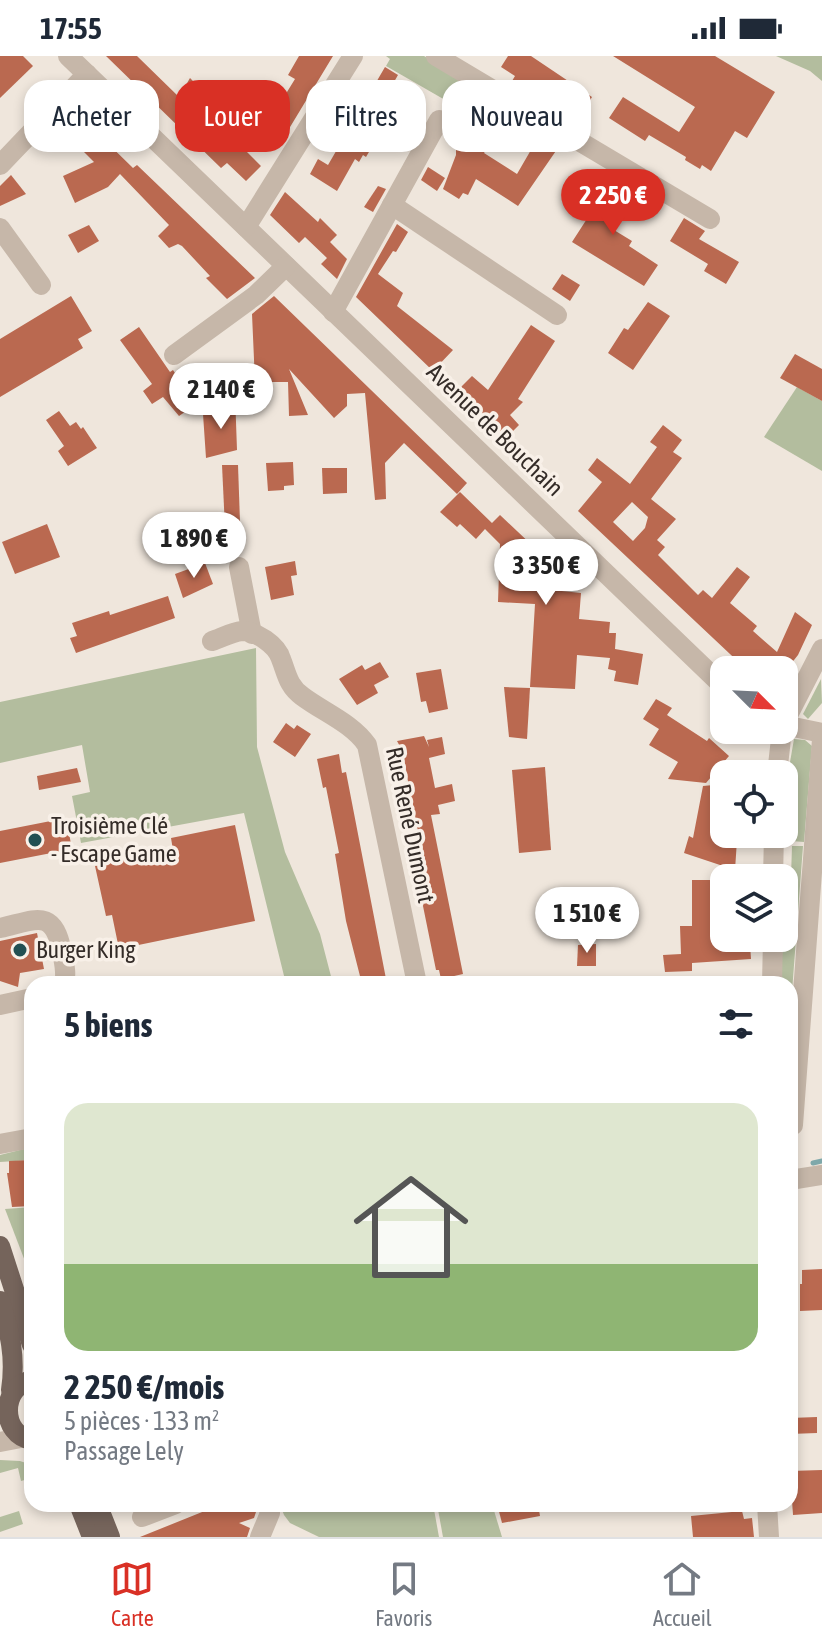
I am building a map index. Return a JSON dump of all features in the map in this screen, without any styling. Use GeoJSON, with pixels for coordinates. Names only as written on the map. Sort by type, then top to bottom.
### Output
{"type":"FeatureCollection","features":[{"type":"Feature","properties":{"kind":"main road"},"geometry":{"type":"LineString","coordinates":[[0,1246],[24,1319]]}},
{"type":"Feature","properties":{"kind":"main road"},"geometry":{"type":"LineString","coordinates":[[0,1301],[13,1344],[14,1364],[4,1404],[7,1426],[24,1438]]}},
{"type":"Feature","properties":{"kind":"main road"},"geometry":{"type":"LineString","coordinates":[[4,1404],[24,1382]]}},
{"type":"Feature","properties":{"kind":"main road"},"geometry":{"type":"LineString","coordinates":[[88,1512],[92,1537]]}},
{"type":"Feature","properties":{"kind":"main road"},"geometry":{"type":"LineString","coordinates":[[92,1512],[110,1537]]}},
{"type":"Feature","properties":{"kind":"street","name":"Avenue de Bouchain"},"geometry":{"type":"LineString","coordinates":[[68,56],[710,674]]}},
{"type":"Feature","properties":{"kind":"street"},"geometry":{"type":"LineString","coordinates":[[246,227],[353,56]]}},
{"type":"Feature","properties":{"kind":"street"},"geometry":{"type":"LineString","coordinates":[[436,56],[710,219]]}},
{"type":"Feature","properties":{"kind":"street"},"geometry":{"type":"LineString","coordinates":[[0,165],[87,74]]}},
{"type":"Feature","properties":{"kind":"street"},"geometry":{"type":"LineString","coordinates":[[333,312],[439,120]]}},
{"type":"Feature","properties":{"kind":"street"},"geometry":{"type":"LineString","coordinates":[[392,205],[557,315]]}},
{"type":"Feature","properties":{"kind":"street"},"geometry":{"type":"LineString","coordinates":[[0,228],[41,285]]}},
{"type":"Feature","properties":{"kind":"street"},"geometry":{"type":"LineString","coordinates":[[174,355],[248,301],[286,266]]}},
{"type":"Feature","properties":{"kind":"street"},"geometry":{"type":"LineString","coordinates":[[212,641],[240,631],[252,634],[239,567]]}},
{"type":"Feature","properties":{"kind":"street","name":"Rue René Dumont"},"geometry":{"type":"LineString","coordinates":[[252,634],[278,652],[286,677],[294,689],[357,734],[367,745],[415,976]]}},
{"type":"Feature","properties":{"kind":"street"},"geometry":{"type":"LineString","coordinates":[[798,696],[822,649]]}},
{"type":"Feature","properties":{"kind":"street"},"geometry":{"type":"LineString","coordinates":[[798,730],[822,736],[798,1058]]}},
{"type":"Feature","properties":{"kind":"street"},"geometry":{"type":"LineString","coordinates":[[0,928],[39,920],[50,923],[57,931],[66,976]]}},
{"type":"Feature","properties":{"kind":"street"},"geometry":{"type":"LineString","coordinates":[[772,976],[773,952]]}},
{"type":"Feature","properties":{"kind":"street"},"geometry":{"type":"LineString","coordinates":[[0,1005],[24,1000]]}},
{"type":"Feature","properties":{"kind":"street"},"geometry":{"type":"LineString","coordinates":[[0,1144],[24,1140]]}},
{"type":"Feature","properties":{"kind":"street"},"geometry":{"type":"LineString","coordinates":[[798,1179],[822,1175]]}},
{"type":"Feature","properties":{"kind":"street"},"geometry":{"type":"LineString","coordinates":[[0,1442],[24,1439]]}},
{"type":"Feature","properties":{"kind":"street"},"geometry":{"type":"LineString","coordinates":[[140,1512],[150,1537]]}},
{"type":"Feature","properties":{"kind":"street"},"geometry":{"type":"LineString","coordinates":[[260,1537],[270,1512]]}},
{"type":"Feature","properties":{"kind":"street"},"geometry":{"type":"LineString","coordinates":[[767,1512],[769,1537]]}},
{"type":"Feature","properties":{"kind":"green space"},"geometry":{"type":"Polygon","coordinates":[[[386,56],[424,56],[465,80],[442,80],[442,98],[426,89],[426,80],[410,80],[386,66],[390,59],[386,56]]]}},
{"type":"Feature","properties":{"kind":"green space"},"geometry":{"type":"Polygon","coordinates":[[[776,56],[822,56],[822,81],[810,71],[776,56]]]}},
{"type":"Feature","properties":{"kind":"green space"},"geometry":{"type":"Polygon","coordinates":[[[797,387],[822,401],[822,471],[764,437],[797,387]]]}},
{"type":"Feature","properties":{"kind":"green space"},"geometry":{"type":"Polygon","coordinates":[[[256,648],[257,747],[285,852],[320,934],[331,976],[284,976],[244,813],[81,843],[72,796],[90,792],[82,745],[0,763],[0,702],[256,648]]]}},
{"type":"Feature","properties":{"kind":"green space"},"geometry":{"type":"Polygon","coordinates":[[[821,679],[822,703],[808,719],[803,714],[821,679]]]}},
{"type":"Feature","properties":{"kind":"green space"},"geometry":{"type":"Polygon","coordinates":[[[798,739],[805,740],[812,746],[804,842],[798,842],[798,760],[790,760],[793,744],[798,744],[798,739]]]}},
{"type":"Feature","properties":{"kind":"green space"},"geometry":{"type":"Polygon","coordinates":[[[803,846],[798,912],[798,864],[791,864],[792,848],[803,846]]]}},
{"type":"Feature","properties":{"kind":"green space"},"geometry":{"type":"Polygon","coordinates":[[[782,952],[795,952],[793,976],[781,976],[782,952]]]}},
{"type":"Feature","properties":{"kind":"green space"},"geometry":{"type":"Polygon","coordinates":[[[24,1149],[24,1160],[0,1162],[0,1155],[24,1149]]]}},
{"type":"Feature","properties":{"kind":"green space"},"geometry":{"type":"Polygon","coordinates":[[[24,1208],[24,1259],[5,1209],[24,1208]]]}},
{"type":"Feature","properties":{"kind":"green space"},"geometry":{"type":"Polygon","coordinates":[[[0,1460],[24,1462],[24,1480],[21,1481],[18,1468],[0,1473],[0,1460]]]}},
{"type":"Feature","properties":{"kind":"green space"},"geometry":{"type":"Polygon","coordinates":[[[19,1511],[23,1524],[0,1532],[0,1517],[19,1511]]]}},
{"type":"Feature","properties":{"kind":"green space"},"geometry":{"type":"Polygon","coordinates":[[[283,1512],[434,1512],[439,1537],[319,1537],[290,1523],[283,1512]]]}},
{"type":"Feature","properties":{"kind":"green space"},"geometry":{"type":"Polygon","coordinates":[[[438,1512],[494,1512],[502,1537],[443,1537],[438,1512]]]}},
{"type":"Feature","properties":{"kind":"building"},"geometry":{"type":"Polygon","coordinates":[[[0,56],[23,56],[33,66],[0,98],[0,56]]]}},
{"type":"Feature","properties":{"kind":"building"},"geometry":{"type":"Polygon","coordinates":[[[106,56],[137,56],[175,93],[175,123],[159,108],[159,80],[131,80],[106,56]]]}},
{"type":"Feature","properties":{"kind":"building"},"geometry":{"type":"Polygon","coordinates":[[[299,56],[333,56],[318,80],[306,80],[306,101],[290,127],[290,87],[295,79],[288,75],[299,56]]]}},
{"type":"Feature","properties":{"kind":"building"},"geometry":{"type":"Polygon","coordinates":[[[508,56],[531,56],[567,80],[513,80],[515,76],[501,67],[508,56]]]}},
{"type":"Feature","properties":{"kind":"building"},"geometry":{"type":"Polygon","coordinates":[[[613,56],[715,56],[775,92],[747,138],[735,131],[711,171],[702,165],[700,169],[649,135],[645,141],[609,118],[623,97],[679,132],[695,107],[613,56]]]}},
{"type":"Feature","properties":{"kind":"building"},"geometry":{"type":"Polygon","coordinates":[[[385,67],[398,75],[395,80],[377,80],[385,67]]]}},
{"type":"Feature","properties":{"kind":"building"},"geometry":{"type":"Polygon","coordinates":[[[84,152],[117,152],[133,168],[137,165],[255,278],[227,299],[206,278],[210,276],[182,246],[178,244],[169,248],[158,236],[169,225],[120,174],[108,187],[75,203],[63,176],[94,162],[84,152]]]}},
{"type":"Feature","properties":{"kind":"building"},"geometry":{"type":"Polygon","coordinates":[[[205,152],[247,152],[261,166],[246,181],[227,163],[221,168],[205,152]]]}},
{"type":"Feature","properties":{"kind":"building"},"geometry":{"type":"Polygon","coordinates":[[[336,152],[369,152],[359,162],[355,159],[337,191],[310,174],[318,159],[328,165],[336,152]]]}},
{"type":"Feature","properties":{"kind":"building"},"geometry":{"type":"Polygon","coordinates":[[[456,152],[485,152],[517,174],[530,152],[555,152],[518,206],[476,179],[468,195],[463,193],[459,199],[443,189],[456,152]]]}},
{"type":"Feature","properties":{"kind":"building"},"geometry":{"type":"Polygon","coordinates":[[[428,167],[445,178],[437,191],[421,180],[428,167]]]}},
{"type":"Feature","properties":{"kind":"building"},"geometry":{"type":"Polygon","coordinates":[[[11,175],[26,194],[0,206],[0,186],[11,175]]]}},
{"type":"Feature","properties":{"kind":"building"},"geometry":{"type":"Polygon","coordinates":[[[614,177],[632,188],[609,227],[632,241],[629,246],[658,265],[644,286],[572,242],[614,177]]]}},
{"type":"Feature","properties":{"kind":"building"},"geometry":{"type":"Polygon","coordinates":[[[378,186],[386,189],[373,212],[364,207],[378,186]]]}},
{"type":"Feature","properties":{"kind":"building"},"geometry":{"type":"Polygon","coordinates":[[[285,192],[337,235],[330,242],[347,259],[337,279],[321,264],[327,258],[305,237],[299,243],[270,215],[285,192]]]}},
{"type":"Feature","properties":{"kind":"building"},"geometry":{"type":"Polygon","coordinates":[[[684,218],[705,231],[699,239],[739,262],[726,284],[704,271],[708,264],[670,241],[684,218]]]}},
{"type":"Feature","properties":{"kind":"building"},"geometry":{"type":"Polygon","coordinates":[[[397,224],[408,232],[378,274],[403,293],[397,306],[453,350],[433,371],[356,297],[397,224]]]}},
{"type":"Feature","properties":{"kind":"building"},"geometry":{"type":"Polygon","coordinates":[[[89,225],[99,241],[78,253],[68,235],[89,225]]]}},
{"type":"Feature","properties":{"kind":"building"},"geometry":{"type":"Polygon","coordinates":[[[562,274],[580,285],[570,301],[552,289],[562,274]]]}},
{"type":"Feature","properties":{"kind":"building"},"geometry":{"type":"Polygon","coordinates":[[[71,296],[92,331],[78,339],[83,348],[0,397],[0,339],[71,296]]]}},
{"type":"Feature","properties":{"kind":"building"},"geometry":{"type":"Polygon","coordinates":[[[274,296],[467,483],[457,494],[404,443],[385,463],[386,499],[375,500],[365,393],[347,394],[347,406],[334,418],[289,369],[308,415],[289,416],[288,382],[255,382],[252,314],[274,296]]]}},
{"type":"Feature","properties":{"kind":"building"},"geometry":{"type":"Polygon","coordinates":[[[648,302],[670,316],[633,370],[608,353],[624,328],[628,330],[648,302]]]}},
{"type":"Feature","properties":{"kind":"building"},"geometry":{"type":"Polygon","coordinates":[[[531,325],[555,341],[518,399],[523,402],[510,415],[519,425],[504,440],[455,393],[472,376],[488,390],[531,325]]]}},
{"type":"Feature","properties":{"kind":"building"},"geometry":{"type":"Polygon","coordinates":[[[139,327],[170,372],[173,370],[195,405],[179,416],[163,397],[152,404],[143,391],[152,384],[120,340],[139,327]]]}},
{"type":"Feature","properties":{"kind":"building"},"geometry":{"type":"Polygon","coordinates":[[[795,354],[822,369],[822,401],[780,378],[795,354]]]}},
{"type":"Feature","properties":{"kind":"building"},"geometry":{"type":"Polygon","coordinates":[[[235,394],[237,450],[206,458],[203,414],[223,413],[235,394]]]}},
{"type":"Feature","properties":{"kind":"building"},"geometry":{"type":"Polygon","coordinates":[[[59,411],[70,426],[76,422],[81,429],[83,427],[97,448],[68,466],[58,451],[64,446],[46,420],[59,411]]]}},
{"type":"Feature","properties":{"kind":"building"},"geometry":{"type":"Polygon","coordinates":[[[663,425],[682,440],[673,452],[682,458],[651,499],[676,519],[657,540],[665,547],[658,555],[698,595],[703,590],[712,598],[737,567],[750,577],[730,603],[757,626],[753,631],[777,652],[795,612],[812,625],[797,656],[732,656],[578,511],[602,482],[588,470],[597,458],[630,484],[657,447],[650,442],[663,425]],[[632,502],[613,522],[633,541],[645,528],[648,517],[632,502]]]}},
{"type":"Feature","properties":{"kind":"building"},"geometry":{"type":"Polygon","coordinates":[[[293,462],[294,485],[284,486],[284,490],[268,491],[266,463],[293,462]]]}},
{"type":"Feature","properties":{"kind":"building"},"geometry":{"type":"Polygon","coordinates":[[[222,465],[238,465],[240,522],[225,528],[222,465]]]}},
{"type":"Feature","properties":{"kind":"building"},"geometry":{"type":"Polygon","coordinates":[[[322,468],[347,468],[347,493],[323,494],[322,468]]]}},
{"type":"Feature","properties":{"kind":"building"},"geometry":{"type":"Polygon","coordinates":[[[460,492],[492,523],[500,515],[554,566],[552,590],[581,593],[579,619],[610,622],[609,633],[616,633],[615,649],[643,654],[638,685],[614,681],[616,671],[608,669],[610,658],[577,655],[575,689],[530,687],[535,604],[498,602],[500,544],[485,529],[476,539],[460,524],[457,527],[440,512],[460,492]]]}},
{"type":"Feature","properties":{"kind":"building"},"geometry":{"type":"Polygon","coordinates":[[[47,524],[60,557],[15,574],[2,542],[47,524]]]}},
{"type":"Feature","properties":{"kind":"building"},"geometry":{"type":"Polygon","coordinates":[[[295,561],[297,575],[291,576],[294,595],[271,600],[265,567],[295,561]]]}},
{"type":"Feature","properties":{"kind":"building"},"geometry":{"type":"Polygon","coordinates":[[[205,563],[213,584],[183,598],[175,574],[205,563]]]}},
{"type":"Feature","properties":{"kind":"building"},"geometry":{"type":"Polygon","coordinates":[[[168,596],[175,618],[76,653],[70,638],[77,636],[72,623],[109,611],[110,615],[168,596]]]}},
{"type":"Feature","properties":{"kind":"building"},"geometry":{"type":"Polygon","coordinates":[[[380,662],[389,677],[374,685],[378,693],[357,705],[339,679],[362,665],[365,670],[380,662]]]}},
{"type":"Feature","properties":{"kind":"building"},"geometry":{"type":"Polygon","coordinates":[[[441,669],[448,709],[429,713],[426,701],[421,702],[416,673],[441,669]]]}},
{"type":"Feature","properties":{"kind":"building"},"geometry":{"type":"Polygon","coordinates":[[[504,687],[530,688],[527,739],[509,737],[504,687]]]}},
{"type":"Feature","properties":{"kind":"building"},"geometry":{"type":"Polygon","coordinates":[[[656,699],[672,708],[667,715],[707,741],[709,738],[710,744],[716,744],[729,756],[726,760],[710,760],[710,778],[706,783],[668,779],[678,762],[649,745],[659,729],[643,719],[656,699]]]}},
{"type":"Feature","properties":{"kind":"building"},"geometry":{"type":"Polygon","coordinates":[[[286,723],[294,729],[297,725],[311,734],[295,757],[273,742],[286,723]]]}},
{"type":"Feature","properties":{"kind":"building"},"geometry":{"type":"Polygon","coordinates":[[[424,736],[429,747],[427,740],[442,737],[445,754],[429,758],[435,788],[452,784],[455,801],[438,805],[440,814],[431,815],[463,974],[440,976],[439,970],[436,970],[411,847],[414,847],[412,838],[419,837],[412,799],[408,797],[403,752],[397,741],[424,736]]]}},
{"type":"Feature","properties":{"kind":"building"},"geometry":{"type":"Polygon","coordinates":[[[339,754],[342,773],[346,772],[385,976],[360,976],[346,921],[335,854],[339,853],[326,787],[323,788],[317,759],[339,754]]]}},
{"type":"Feature","properties":{"kind":"building"},"geometry":{"type":"Polygon","coordinates":[[[545,767],[551,850],[519,853],[512,770],[545,767]]]}},
{"type":"Feature","properties":{"kind":"building"},"geometry":{"type":"Polygon","coordinates":[[[77,768],[81,782],[39,790],[37,776],[77,768]]]}},
{"type":"Feature","properties":{"kind":"building"},"geometry":{"type":"Polygon","coordinates":[[[710,785],[710,848],[736,848],[735,864],[717,864],[684,853],[689,836],[693,838],[703,786],[710,785]]]}},
{"type":"Feature","properties":{"kind":"building","name":"Troisième Clé - Escape Game"},"geometry":{"type":"Polygon","coordinates":[[[66,818],[72,849],[0,863],[0,831],[66,818]]]}},
{"type":"Feature","properties":{"kind":"building"},"geometry":{"type":"Polygon","coordinates":[[[235,825],[255,921],[119,949],[112,915],[106,916],[95,866],[173,850],[171,838],[235,825]]]}},
{"type":"Feature","properties":{"kind":"building"},"geometry":{"type":"Polygon","coordinates":[[[692,880],[710,880],[710,952],[751,952],[751,959],[692,963],[692,971],[665,972],[663,955],[681,954],[680,926],[692,926],[692,880]]]}},
{"type":"Feature","properties":{"kind":"building","name":"Burger King"},"geometry":{"type":"Polygon","coordinates":[[[37,933],[44,969],[20,973],[18,987],[0,981],[0,941],[37,933]]]}},
{"type":"Feature","properties":{"kind":"building"},"geometry":{"type":"Polygon","coordinates":[[[596,944],[596,966],[577,966],[578,945],[596,944]]]}},
{"type":"Feature","properties":{"kind":"building"},"geometry":{"type":"Polygon","coordinates":[[[24,1160],[24,1206],[12,1207],[7,1173],[9,1161],[24,1160]]]}},
{"type":"Feature","properties":{"kind":"building"},"geometry":{"type":"Polygon","coordinates":[[[822,1269],[822,1310],[800,1311],[802,1270],[822,1269]]]}},
{"type":"Feature","properties":{"kind":"building"},"geometry":{"type":"Polygon","coordinates":[[[817,1417],[817,1433],[798,1434],[798,1418],[817,1417]]]}},
{"type":"Feature","properties":{"kind":"building"},"geometry":{"type":"Polygon","coordinates":[[[822,1470],[822,1513],[793,1515],[793,1512],[798,1512],[798,1471],[822,1470]]]}},
{"type":"Feature","properties":{"kind":"building"},"geometry":{"type":"Polygon","coordinates":[[[202,1512],[256,1512],[254,1518],[239,1523],[250,1528],[247,1537],[140,1537],[202,1512]]]}},
{"type":"Feature","properties":{"kind":"building"},"geometry":{"type":"Polygon","coordinates":[[[499,1512],[539,1512],[540,1516],[502,1523],[499,1512]]]}},
{"type":"Feature","properties":{"kind":"building"},"geometry":{"type":"Polygon","coordinates":[[[742,1512],[744,1519],[752,1518],[754,1537],[693,1537],[691,1516],[742,1512]]]}},
{"type":"Feature","properties":{"kind":"waterway"},"geometry":{"type":"LineString","coordinates":[[813,1163],[822,1161]]}},
{"type":"Feature","properties":{"kind":"place","name":"Troisième Clé - Escape Game"},"geometry":{"type":"Point","coordinates":[35,840]}},
{"type":"Feature","properties":{"kind":"place","name":"Burger King"},"geometry":{"type":"Point","coordinates":[20,950]}}]}
